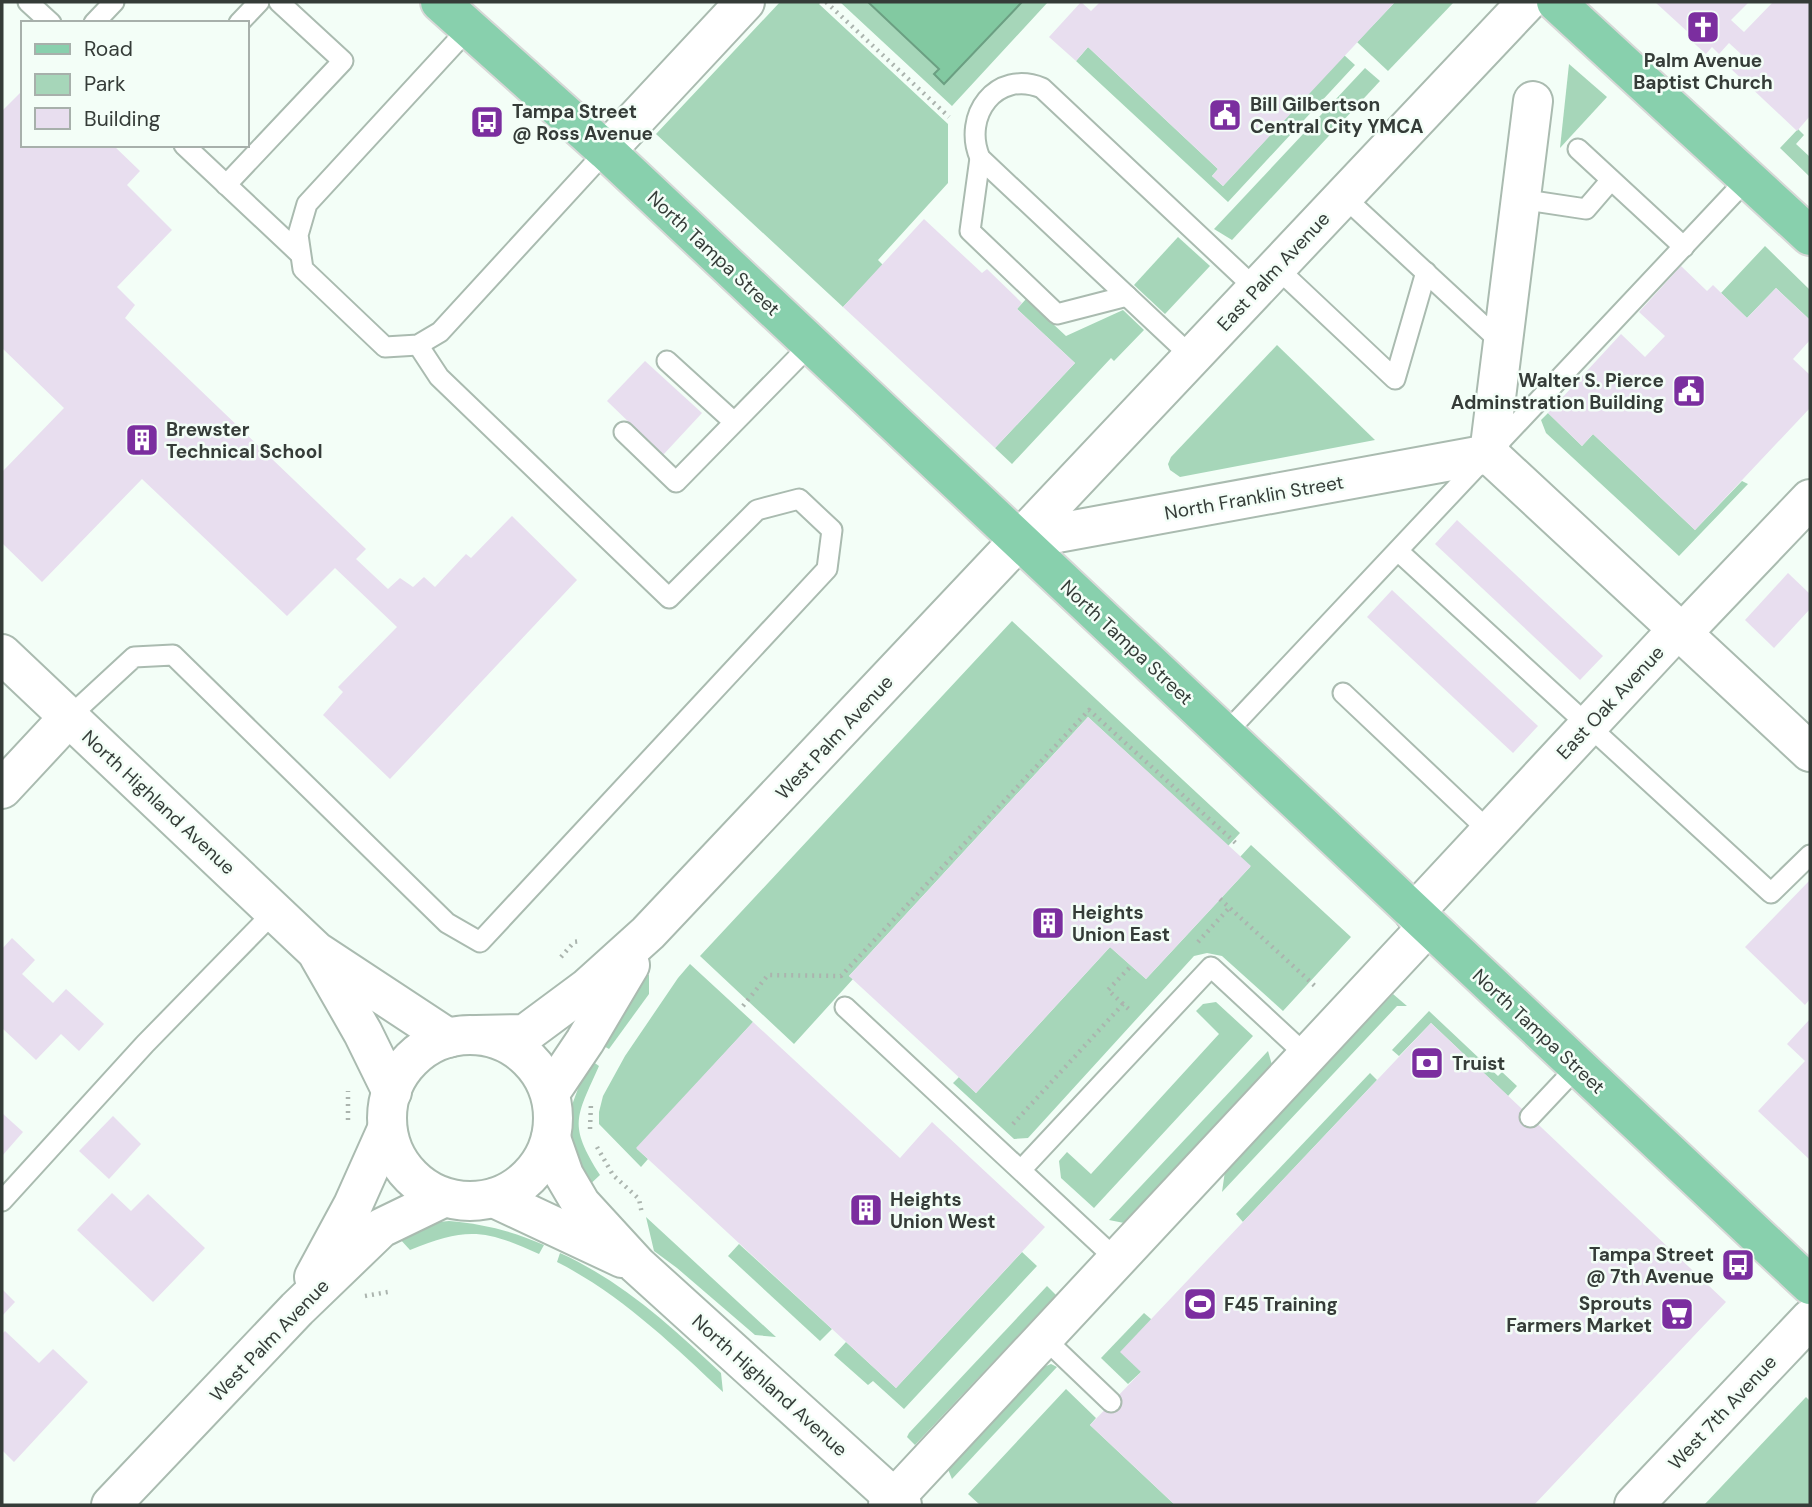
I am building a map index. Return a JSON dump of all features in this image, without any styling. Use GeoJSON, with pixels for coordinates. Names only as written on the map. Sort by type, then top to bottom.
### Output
{"type":"FeatureCollection","features":[{"type":"Feature","properties":{"kind":"main road","name":"North Tampa Street"},"geometry":{"type":"LineString","coordinates":[[440,2],[606,151],[1810,1285]]}},
{"type":"Feature","properties":{"kind":"main road"},"geometry":{"type":"LineString","coordinates":[[1556,2],[1810,236]]}},
{"type":"Feature","properties":{"kind":"street"},"geometry":{"type":"LineString","coordinates":[[606,151],[745,2]]}},
{"type":"Feature","properties":{"kind":"street","name":"East Palm Avenue"},"geometry":{"type":"LineString","coordinates":[[1019,540],[1527,2]]}},
{"type":"Feature","properties":{"kind":"street"},"geometry":{"type":"LineString","coordinates":[[1533,101],[1489,454],[1810,752]]}},
{"type":"Feature","properties":{"kind":"street","name":"North Franklin Street"},"geometry":{"type":"LineString","coordinates":[[1019,540],[1489,454]]}},
{"type":"Feature","properties":{"kind":"street","name":"East Oak Avenue"},"geometry":{"type":"LineString","coordinates":[[895,1503],[1044,1338],[1307,1056],[1421,920],[1489,831],[1679,628],[1688,627],[1810,499]]}},
{"type":"Feature","properties":{"kind":"street","name":"West Palm Avenue"},"geometry":{"type":"LineString","coordinates":[[297,1309],[353,1205],[404,1068],[423,1050],[462,1037],[525,1034],[587,988],[648,933],[1019,540]]}},
{"type":"Feature","properties":{"kind":"street","name":"North Highland Avenue"},"geometry":{"type":"LineString","coordinates":[[2,654],[316,951],[462,1037]]}},
{"type":"Feature","properties":{"kind":"street"},"geometry":{"type":"LineString","coordinates":[[2,789],[69,717]]}},
{"type":"Feature","properties":{"kind":"street","name":"West Palm Avenue"},"geometry":{"type":"LineString","coordinates":[[550,1093],[585,1041],[648,933]]}},
{"type":"Feature","properties":{"kind":"street","name":"North Highland Avenue"},"geometry":{"type":"LineString","coordinates":[[316,951],[363,1033],[389,1110]]}},
{"type":"Feature","properties":{"kind":"street","name":"West Palm Avenue"},"geometry":{"type":"LineString","coordinates":[[111,1505],[297,1309],[381,1228],[443,1198],[468,1201],[494,1198],[514,1189],[531,1175],[543,1158],[551,1138],[554,1115],[550,1093],[539,1071],[522,1053],[501,1040],[462,1037]]}},
{"type":"Feature","properties":{"kind":"street"},"geometry":{"type":"LineString","coordinates":[[389,1110],[394,1151],[405,1171],[423,1187],[443,1198]]}},
{"type":"Feature","properties":{"kind":"street","name":"North Highland Avenue"},"geometry":{"type":"LineString","coordinates":[[551,1138],[564,1175],[581,1204],[638,1265],[895,1503]]}},
{"type":"Feature","properties":{"kind":"street","name":"North Highland Avenue"},"geometry":{"type":"LineString","coordinates":[[494,1198],[638,1265]]}},
{"type":"Feature","properties":{"kind":"street","name":"West 7th Avenue"},"geometry":{"type":"LineString","coordinates":[[1634,1505],[1810,1319]]}},
{"type":"Feature","properties":{"kind":"lane"},"geometry":{"type":"LineString","coordinates":[[28,2],[49,21]]}},
{"type":"Feature","properties":{"kind":"lane"},"geometry":{"type":"LineString","coordinates":[[96,21],[114,2]]}},
{"type":"Feature","properties":{"kind":"lane"},"geometry":{"type":"LineString","coordinates":[[241,21],[259,2]]}},
{"type":"Feature","properties":{"kind":"lane"},"geometry":{"type":"LineString","coordinates":[[226,185],[343,61],[279,2]]}},
{"type":"Feature","properties":{"kind":"lane"},"geometry":{"type":"LineString","coordinates":[[469,28],[307,204],[298,235],[303,269],[385,347],[418,345],[440,332],[606,151]]}},
{"type":"Feature","properties":{"kind":"lane"},"geometry":{"type":"LineString","coordinates":[[1192,357],[980,158],[974,144],[973,128],[978,113],[999,90],[1012,83],[1029,83],[1042,88],[1266,278],[1395,379],[1426,272]]}},
{"type":"Feature","properties":{"kind":"lane"},"geometry":{"type":"LineString","coordinates":[[186,147],[300,254]]}},
{"type":"Feature","properties":{"kind":"lane"},"geometry":{"type":"LineString","coordinates":[[1578,149],[1684,247]]}},
{"type":"Feature","properties":{"kind":"lane"},"geometry":{"type":"LineString","coordinates":[[980,158],[970,232],[1058,314],[1127,296]]}},
{"type":"Feature","properties":{"kind":"lane"},"geometry":{"type":"LineString","coordinates":[[1225,734],[1748,178]]}},
{"type":"Feature","properties":{"kind":"lane"},"geometry":{"type":"LineString","coordinates":[[1520,199],[1586,209],[1611,180]]}},
{"type":"Feature","properties":{"kind":"lane"},"geometry":{"type":"LineString","coordinates":[[1343,196],[1502,343]]}},
{"type":"Feature","properties":{"kind":"lane"},"geometry":{"type":"LineString","coordinates":[[624,432],[676,482],[811,344]]}},
{"type":"Feature","properties":{"kind":"lane"},"geometry":{"type":"LineString","coordinates":[[69,717],[134,657],[173,655],[447,923],[480,942],[827,569],[832,530],[799,499],[757,510],[669,598],[439,377],[418,345]]}},
{"type":"Feature","properties":{"kind":"lane"},"geometry":{"type":"LineString","coordinates":[[667,361],[734,422]]}},
{"type":"Feature","properties":{"kind":"lane"},"geometry":{"type":"LineString","coordinates":[[1398,551],[1771,893],[1810,855]]}},
{"type":"Feature","properties":{"kind":"lane"},"geometry":{"type":"LineString","coordinates":[[1343,693],[1489,831]]}},
{"type":"Feature","properties":{"kind":"lane"},"geometry":{"type":"LineString","coordinates":[[2,1201],[145,1044],[275,911]]}},
{"type":"Feature","properties":{"kind":"lane"},"geometry":{"type":"LineString","coordinates":[[1021,1170],[1211,967],[1307,1056]]}},
{"type":"Feature","properties":{"kind":"lane"},"geometry":{"type":"LineString","coordinates":[[845,1007],[1117,1260]]}},
{"type":"Feature","properties":{"kind":"lane"},"geometry":{"type":"LineString","coordinates":[[1530,1117],[1577,1066]]}},
{"type":"Feature","properties":{"kind":"lane"},"geometry":{"type":"LineString","coordinates":[[1044,1338],[1111,1402]]}},
{"type":"Feature","properties":{"kind":"path"},"geometry":{"type":"LineString","coordinates":[[826,2],[955,122]]}},
{"type":"Feature","properties":{"kind":"path"},"geometry":{"type":"LineString","coordinates":[[743,1006],[768,975],[841,976],[1089,710],[1239,846]]}},
{"type":"Feature","properties":{"kind":"path"},"geometry":{"type":"LineString","coordinates":[[1220,899],[1316,987]]}},
{"type":"Feature","properties":{"kind":"path"},"geometry":{"type":"LineString","coordinates":[[1195,946],[1230,908]]}},
{"type":"Feature","properties":{"kind":"path"},"geometry":{"type":"LineString","coordinates":[[553,966],[574,942]]}},
{"type":"Feature","properties":{"kind":"path"},"geometry":{"type":"LineString","coordinates":[[1131,966],[1108,990],[1133,1013]]}},
{"type":"Feature","properties":{"kind":"path"},"geometry":{"type":"LineString","coordinates":[[994,1145],[1123,1004]]}},
{"type":"Feature","properties":{"kind":"path"},"geometry":{"type":"LineString","coordinates":[[346,1080],[348,1128]]}},
{"type":"Feature","properties":{"kind":"path"},"geometry":{"type":"LineString","coordinates":[[591,1100],[591,1132]]}},
{"type":"Feature","properties":{"kind":"path"},"geometry":{"type":"LineString","coordinates":[[595,1143],[613,1175],[639,1199]]}},
{"type":"Feature","properties":{"kind":"green space"},"geometry":{"type":"Polygon","coordinates":[[[780,2],[821,2],[819,4],[948,124],[948,183],[878,260],[883,265],[843,307],[656,134],[780,2]]]}},
{"type":"Feature","properties":{"kind":"green space"},"geometry":{"type":"Polygon","coordinates":[[[840,2],[868,2],[939,69],[944,84],[1022,2],[1048,2],[952,106],[840,2]]]}},
{"type":"Feature","properties":{"kind":"green space"},"geometry":{"type":"Polygon","coordinates":[[[1395,2],[1454,2],[1388,71],[1357,42],[1395,2]]]}},
{"type":"Feature","properties":{"kind":"green space"},"geometry":{"type":"Polygon","coordinates":[[[1088,47],[1218,169],[1212,176],[1223,186],[1344,55],[1355,65],[1228,202],[1076,61],[1088,47]]]}},
{"type":"Feature","properties":{"kind":"green space"},"geometry":{"type":"Polygon","coordinates":[[[1569,64],[1607,97],[1560,148],[1569,64]]]}},
{"type":"Feature","properties":{"kind":"green space"},"geometry":{"type":"Polygon","coordinates":[[[1365,68],[1380,81],[1232,240],[1214,229],[1365,68]]]}},
{"type":"Feature","properties":{"kind":"green space"},"geometry":{"type":"Polygon","coordinates":[[[1798,129],[1804,135],[1796,144],[1810,157],[1810,177],[1780,148],[1798,129]]]}},
{"type":"Feature","properties":{"kind":"green space"},"geometry":{"type":"Polygon","coordinates":[[[1178,237],[1210,266],[1165,314],[1134,285],[1178,237]]]}},
{"type":"Feature","properties":{"kind":"green space"},"geometry":{"type":"Polygon","coordinates":[[[1765,246],[1810,290],[1810,320],[1776,288],[1747,318],[1721,293],[1765,246]]]}},
{"type":"Feature","properties":{"kind":"green space"},"geometry":{"type":"Polygon","coordinates":[[[1026,299],[1066,336],[1123,310],[1144,330],[1114,361],[1111,358],[1012,464],[995,448],[1075,363],[1017,309],[1026,299]]]}},
{"type":"Feature","properties":{"kind":"green space"},"geometry":{"type":"Polygon","coordinates":[[[1277,345],[1375,440],[1180,477],[1170,470],[1168,464],[1171,457],[1277,345]]]}},
{"type":"Feature","properties":{"kind":"green space"},"geometry":{"type":"Polygon","coordinates":[[[1548,413],[1582,446],[1593,434],[1695,530],[1742,481],[1748,484],[1679,556],[1546,433],[1541,420],[1548,413]]]}},
{"type":"Feature","properties":{"kind":"green space"},"geometry":{"type":"Polygon","coordinates":[[[1012,621],[1240,833],[1228,846],[1088,717],[849,976],[853,979],[794,1044],[700,956],[1012,621]]]}},
{"type":"Feature","properties":{"kind":"green space"},"geometry":{"type":"Polygon","coordinates":[[[1251,845],[1351,937],[1283,1011],[1222,956],[1207,953],[1194,956],[1028,1138],[1014,1139],[953,1083],[959,1077],[976,1093],[1110,947],[1146,979],[1250,867],[1240,857],[1251,845]]]}},
{"type":"Feature","properties":{"kind":"green space"},"geometry":{"type":"Polygon","coordinates":[[[690,964],[753,1022],[637,1149],[648,1159],[641,1167],[599,1124],[599,1112],[603,1096],[625,1056],[690,964]]]}},
{"type":"Feature","properties":{"kind":"green space"},"geometry":{"type":"Polygon","coordinates":[[[649,974],[649,994],[609,1049],[598,1043],[638,987],[649,974]]]}},
{"type":"Feature","properties":{"kind":"green space"},"geometry":{"type":"Polygon","coordinates":[[[1393,994],[1407,1006],[1397,1006],[1222,1192],[1225,1171],[1393,994]]]}},
{"type":"Feature","properties":{"kind":"green space"},"geometry":{"type":"Polygon","coordinates":[[[1216,1002],[1253,1036],[1094,1208],[1061,1178],[1059,1161],[1067,1152],[1091,1174],[1219,1034],[1196,1011],[1203,1004],[1216,1002]]]}},
{"type":"Feature","properties":{"kind":"green space"},"geometry":{"type":"Polygon","coordinates":[[[1429,1011],[1498,1076],[1502,1072],[1517,1086],[1508,1096],[1431,1023],[1399,1056],[1392,1050],[1429,1011]]]}},
{"type":"Feature","properties":{"kind":"green space"},"geometry":{"type":"Polygon","coordinates":[[[1268,1051],[1272,1065],[1124,1223],[1109,1220],[1268,1051]]]}},
{"type":"Feature","properties":{"kind":"green space"},"geometry":{"type":"Polygon","coordinates":[[[589,1059],[599,1066],[581,1110],[580,1132],[583,1144],[600,1175],[585,1189],[569,1149],[569,1113],[589,1059]]]}},
{"type":"Feature","properties":{"kind":"green space"},"geometry":{"type":"Polygon","coordinates":[[[1370,1073],[1377,1080],[1243,1222],[1236,1214],[1370,1073]]]}},
{"type":"Feature","properties":{"kind":"green space"},"geometry":{"type":"Polygon","coordinates":[[[646,1217],[776,1337],[755,1335],[654,1251],[646,1217]]]}},
{"type":"Feature","properties":{"kind":"green space"},"geometry":{"type":"Polygon","coordinates":[[[449,1221],[498,1229],[544,1245],[539,1254],[504,1240],[475,1234],[446,1237],[410,1250],[399,1238],[429,1223],[449,1221]]]}},
{"type":"Feature","properties":{"kind":"green space"},"geometry":{"type":"Polygon","coordinates":[[[739,1244],[832,1329],[820,1341],[728,1256],[739,1244]]]}},
{"type":"Feature","properties":{"kind":"green space"},"geometry":{"type":"Polygon","coordinates":[[[1022,1252],[1037,1266],[904,1409],[873,1381],[868,1385],[834,1355],[846,1342],[896,1388],[1022,1252]]]}},
{"type":"Feature","properties":{"kind":"green space"},"geometry":{"type":"Polygon","coordinates":[[[560,1253],[604,1277],[665,1322],[721,1373],[723,1392],[665,1338],[624,1305],[557,1262],[560,1253]]]}},
{"type":"Feature","properties":{"kind":"green space"},"geometry":{"type":"Polygon","coordinates":[[[1047,1286],[1056,1295],[915,1445],[907,1437],[909,1433],[1047,1286]]]}},
{"type":"Feature","properties":{"kind":"green space"},"geometry":{"type":"Polygon","coordinates":[[[1144,1313],[1151,1319],[1141,1372],[1128,1384],[1101,1358],[1144,1313]]]}},
{"type":"Feature","properties":{"kind":"green space"},"geometry":{"type":"Polygon","coordinates":[[[1051,1364],[1057,1367],[952,1479],[947,1467],[1041,1368],[1051,1364]]]}},
{"type":"Feature","properties":{"kind":"green space"},"geometry":{"type":"Polygon","coordinates":[[[1066,1389],[1096,1418],[1090,1425],[1175,1505],[980,1505],[968,1494],[1066,1389]]]}},
{"type":"Feature","properties":{"kind":"green space"},"geometry":{"type":"Polygon","coordinates":[[[1806,1397],[1810,1401],[1810,1505],[1704,1505],[1806,1397]]]}},
{"type":"Feature","properties":{"kind":"shaded area"},"geometry":{"type":"Polygon","coordinates":[[[868,2],[1022,2],[944,84],[934,74],[939,69],[868,2]]]}},
{"type":"Feature","properties":{"kind":"building","name":"Bill Gilbertson Central City YMCA"},"geometry":{"type":"Polygon","coordinates":[[[1081,2],[1091,11],[1100,2],[1395,2],[1223,186],[1212,176],[1218,169],[1088,47],[1076,61],[1049,37],[1081,2]]]}},
{"type":"Feature","properties":{"kind":"building"},"geometry":{"type":"Polygon","coordinates":[[[1655,2],[1749,2],[1731,20],[1744,32],[1773,2],[1810,2],[1810,116],[1797,131],[1729,67],[1741,54],[1729,43],[1719,54],[1712,47],[1706,54],[1687,37],[1690,34],[1655,2]]]}},
{"type":"Feature","properties":{"kind":"building","name":"Brewster Technical School"},"geometry":{"type":"Polygon","coordinates":[[[21,92],[21,147],[115,147],[140,171],[127,185],[172,230],[117,287],[135,305],[125,318],[366,549],[356,559],[388,589],[400,578],[413,587],[424,577],[435,587],[466,554],[471,558],[512,516],[577,580],[390,779],[323,715],[343,692],[338,687],[397,627],[335,568],[287,616],[142,479],[42,582],[2,543],[2,472],[64,408],[2,348],[2,111],[21,92]]]}},
{"type":"Feature","properties":{"kind":"building"},"geometry":{"type":"Polygon","coordinates":[[[924,219],[982,273],[987,269],[1022,303],[1017,309],[1075,363],[995,448],[843,307],[924,219]]]}},
{"type":"Feature","properties":{"kind":"building","name":"Walter S. Pierce Adminstration Building"},"geometry":{"type":"Polygon","coordinates":[[[1681,266],[1707,291],[1713,285],[1747,318],[1776,288],[1810,320],[1810,340],[1793,359],[1810,375],[1810,408],[1695,530],[1593,434],[1582,446],[1548,413],[1621,334],[1645,357],[1665,336],[1639,312],[1681,266]]]}},
{"type":"Feature","properties":{"kind":"building"},"geometry":{"type":"Polygon","coordinates":[[[645,361],[702,413],[663,455],[607,401],[645,361]]]}},
{"type":"Feature","properties":{"kind":"building"},"geometry":{"type":"Polygon","coordinates":[[[1457,520],[1603,656],[1580,680],[1435,544],[1457,520]]]}},
{"type":"Feature","properties":{"kind":"building"},"geometry":{"type":"Polygon","coordinates":[[[1788,573],[1810,594],[1810,609],[1774,648],[1745,620],[1788,573]]]}},
{"type":"Feature","properties":{"kind":"building"},"geometry":{"type":"Polygon","coordinates":[[[1392,590],[1538,726],[1513,753],[1367,617],[1392,590]]]}},
{"type":"Feature","properties":{"kind":"building","name":"Heights Union East"},"geometry":{"type":"Polygon","coordinates":[[[1088,717],[1251,866],[1146,979],[1110,947],[976,1093],[849,976],[1088,717]]]}},
{"type":"Feature","properties":{"kind":"building"},"geometry":{"type":"Polygon","coordinates":[[[1810,880],[1810,999],[1805,1005],[1745,947],[1810,880]]]}},
{"type":"Feature","properties":{"kind":"building"},"geometry":{"type":"Polygon","coordinates":[[[12,938],[35,960],[22,974],[53,1003],[66,989],[104,1024],[79,1051],[61,1034],[36,1060],[2,1028],[2,949],[12,938]]]}},
{"type":"Feature","properties":{"kind":"building"},"geometry":{"type":"Polygon","coordinates":[[[1810,1019],[1810,1160],[1758,1111],[1805,1061],[1787,1044],[1810,1019]]]}},
{"type":"Feature","properties":{"kind":"building","name":"Heights Union West"},"geometry":{"type":"Polygon","coordinates":[[[753,1022],[900,1158],[932,1122],[1045,1227],[896,1388],[636,1148],[753,1022]]]}},
{"type":"Feature","properties":{"kind":"building"},"geometry":{"type":"Polygon","coordinates":[[[1431,1023],[1726,1302],[1534,1505],[1175,1505],[1090,1425],[1141,1372],[1120,1352],[1431,1023]]]}},
{"type":"Feature","properties":{"kind":"building"},"geometry":{"type":"Polygon","coordinates":[[[2,1113],[23,1132],[2,1156],[2,1113]]]}},
{"type":"Feature","properties":{"kind":"building"},"geometry":{"type":"Polygon","coordinates":[[[113,1116],[141,1144],[109,1179],[79,1151],[113,1116]]]}},
{"type":"Feature","properties":{"kind":"building"},"geometry":{"type":"Polygon","coordinates":[[[112,1193],[131,1211],[148,1194],[205,1248],[153,1302],[77,1230],[112,1193]]]}},
{"type":"Feature","properties":{"kind":"building"},"geometry":{"type":"Polygon","coordinates":[[[2,1289],[15,1302],[2,1316],[2,1289]]]}},
{"type":"Feature","properties":{"kind":"building"},"geometry":{"type":"Polygon","coordinates":[[[5,1331],[39,1363],[53,1349],[88,1382],[14,1462],[2,1450],[2,1334],[5,1331]]]}},
{"type":"Feature","properties":{"kind":"place","name":"Palm Avenue Baptist Church"},"geometry":{"type":"Point","coordinates":[1703,27]}},
{"type":"Feature","properties":{"kind":"place","name":"Bill Gilbertson Central City YMCA"},"geometry":{"type":"Point","coordinates":[1225,115]}},
{"type":"Feature","properties":{"kind":"place","name":"Tampa Street @ Ross Avenue"},"geometry":{"type":"Point","coordinates":[487,122]}},
{"type":"Feature","properties":{"kind":"place","name":"Walter S. Pierce Adminstration Building"},"geometry":{"type":"Point","coordinates":[1689,391]}},
{"type":"Feature","properties":{"kind":"place","name":"Brewster Technical School"},"geometry":{"type":"Point","coordinates":[142,440]}},
{"type":"Feature","properties":{"kind":"place","name":"Heights Union East"},"geometry":{"type":"Point","coordinates":[1048,923]}},
{"type":"Feature","properties":{"kind":"place","name":"Truist"},"geometry":{"type":"Point","coordinates":[1427,1063]}},
{"type":"Feature","properties":{"kind":"place","name":"Heights Union West"},"geometry":{"type":"Point","coordinates":[866,1210]}},
{"type":"Feature","properties":{"kind":"place","name":"Tampa Street @ 7th Avenue"},"geometry":{"type":"Point","coordinates":[1738,1265]}},
{"type":"Feature","properties":{"kind":"place","name":"F45 Training"},"geometry":{"type":"Point","coordinates":[1200,1304]}},
{"type":"Feature","properties":{"kind":"place","name":"Sprouts Farmers Market"},"geometry":{"type":"Point","coordinates":[1677,1314]}}]}
